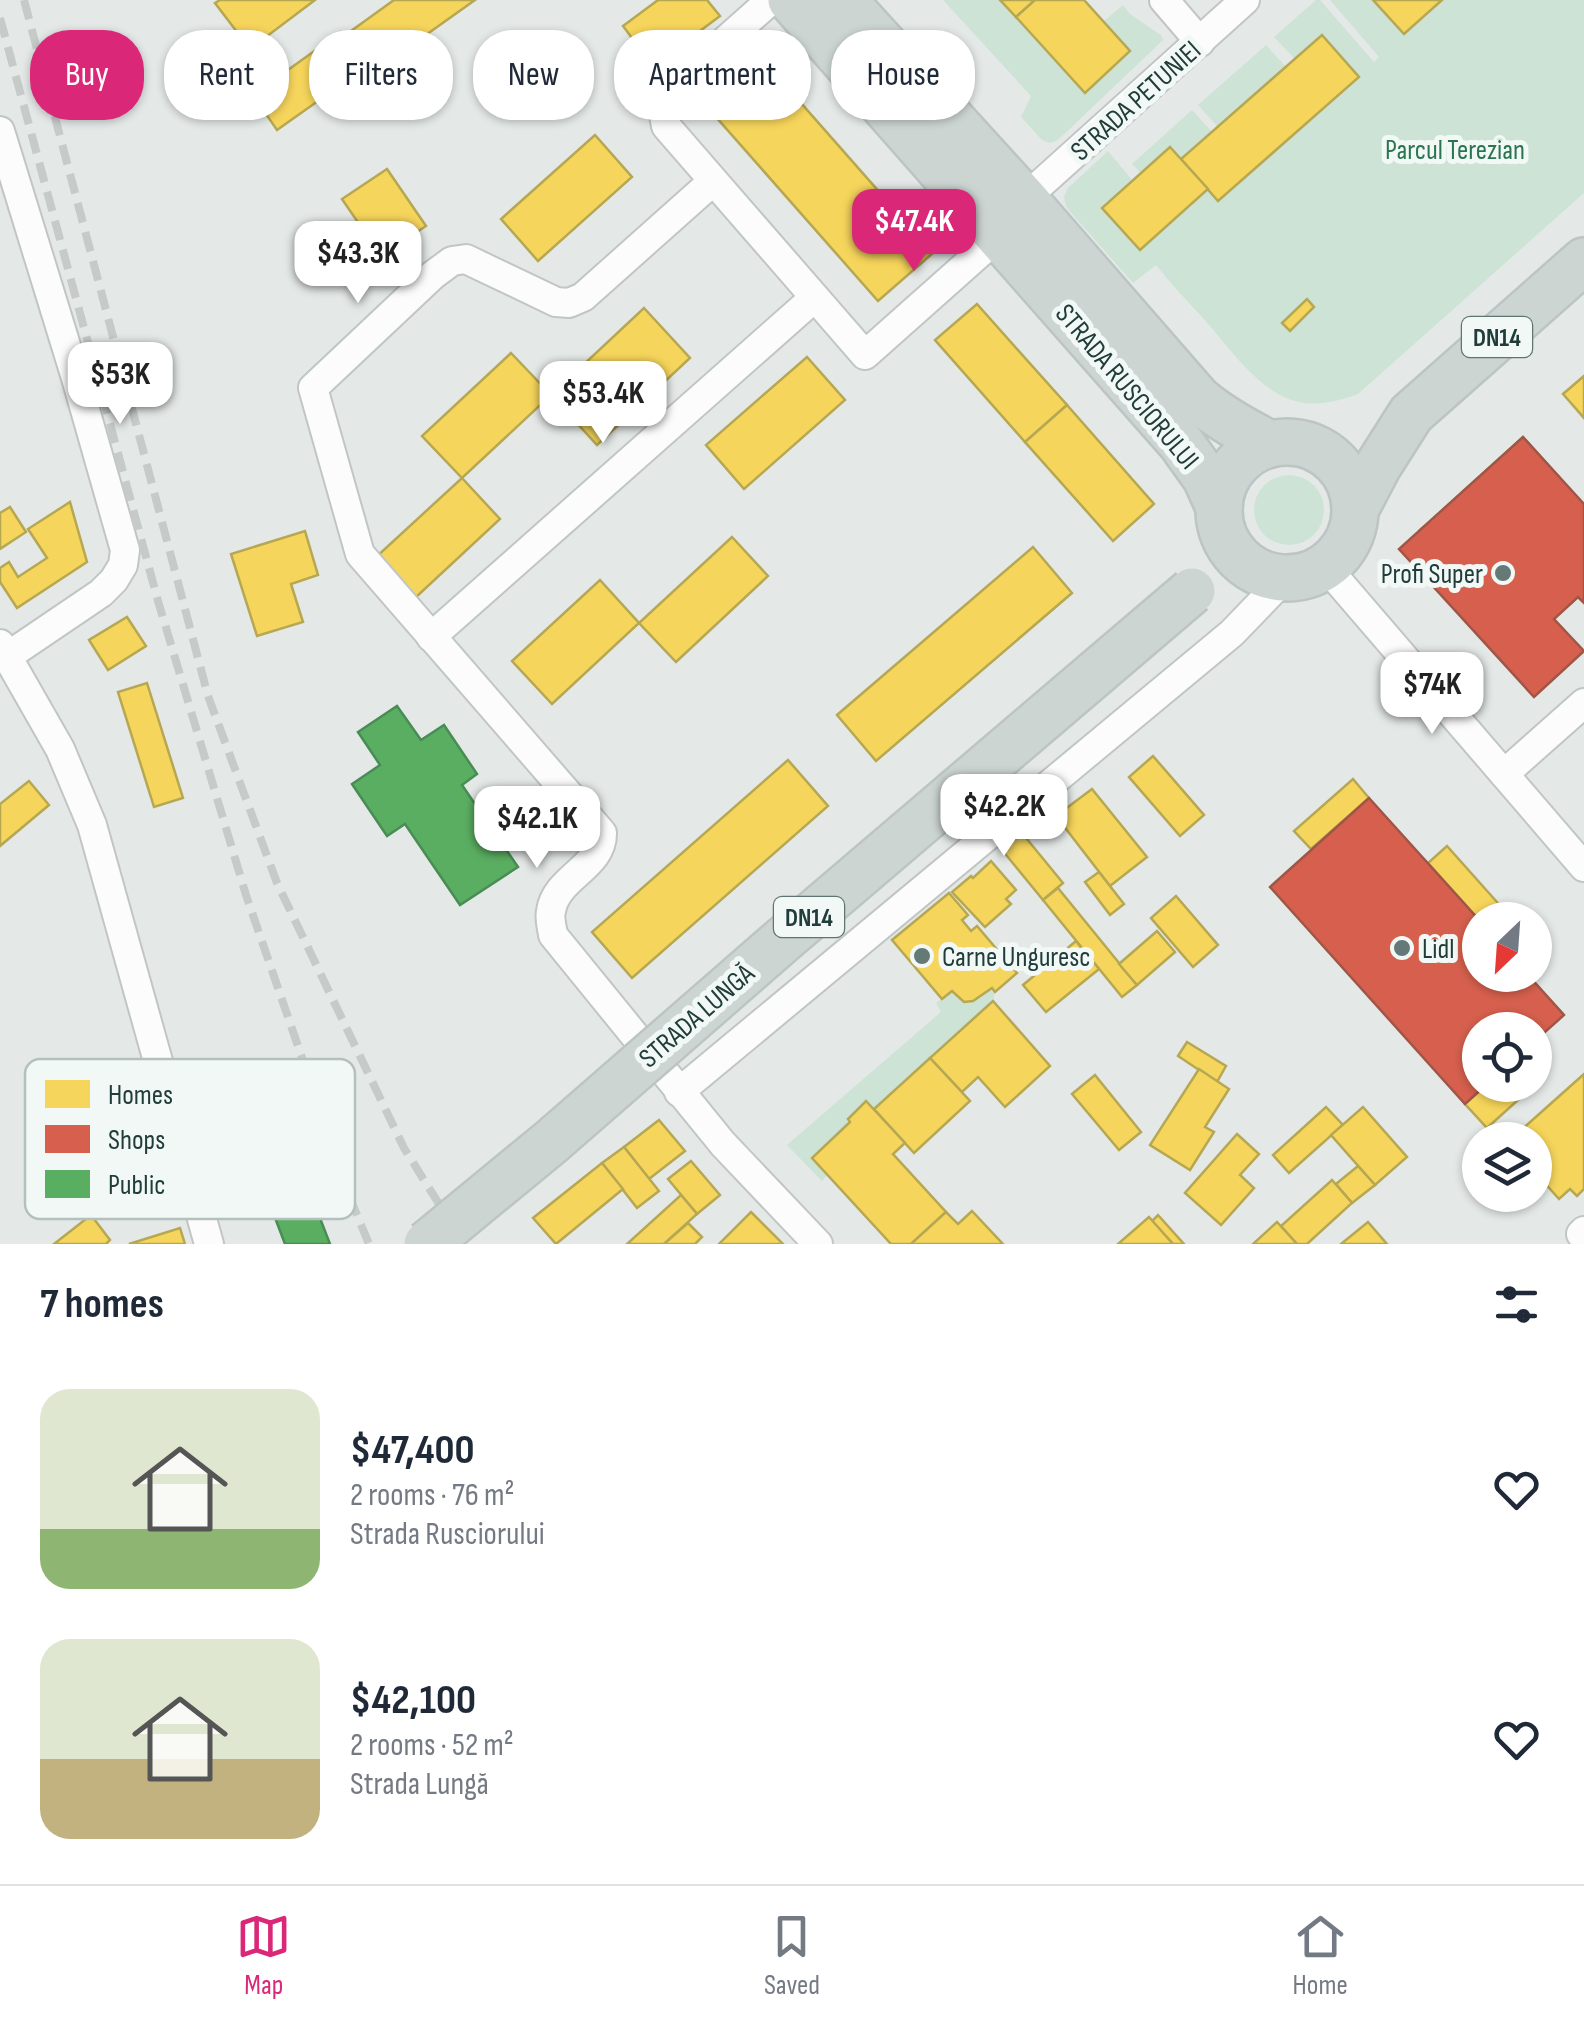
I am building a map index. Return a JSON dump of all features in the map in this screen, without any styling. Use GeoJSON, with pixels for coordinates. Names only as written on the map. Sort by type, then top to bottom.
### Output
{"type":"FeatureCollection","features":[{"type":"Feature","properties":{"kind":"main road","name":"STRADA RUSCIORULUI"},"geometry":{"type":"LineString","coordinates":[[792,0],[1198,399],[1240,430],[1289,444]]}},
{"type":"Feature","properties":{"kind":"main road","name":"STRADA RUSCIORULUI"},"geometry":{"type":"LineString","coordinates":[[844,0],[1182,443],[1206,478],[1220,516]]}},
{"type":"Feature","properties":{"kind":"main road","name":"DN14"},"geometry":{"type":"LineString","coordinates":[[1220,516],[1223,486],[1234,467],[1250,452],[1289,444],[1348,440],[1411,414],[1584,262]]}},
{"type":"Feature","properties":{"kind":"main road","name":"DN14"},"geometry":{"type":"LineString","coordinates":[[1286,571],[1343,551],[1353,531],[1356,508],[1411,414]]}},
{"type":"Feature","properties":{"kind":"main road"},"geometry":{"type":"LineString","coordinates":[[1289,444],[1327,454],[1342,469],[1356,508]]}},
{"type":"Feature","properties":{"kind":"main road"},"geometry":{"type":"LineString","coordinates":[[1220,516],[1226,541],[1236,556],[1286,571]]}},
{"type":"Feature","properties":{"kind":"main road","name":"STRADA LUNGĂ"},"geometry":{"type":"LineString","coordinates":[[1192,591],[1214,544],[1220,516]]}},
{"type":"Feature","properties":{"kind":"main road","name":"STRADA LUNGĂ"},"geometry":{"type":"LineString","coordinates":[[427,1244],[1192,591],[1214,580],[1286,571]]}},
{"type":"Feature","properties":{"kind":"street"},"geometry":{"type":"LineString","coordinates":[[431,637],[814,298],[666,126],[662,105],[671,90],[771,0]]}},
{"type":"Feature","properties":{"kind":"street"},"geometry":{"type":"LineString","coordinates":[[1164,0],[1200,42]]}},
{"type":"Feature","properties":{"kind":"street","name":"STRADA PETUNIEI"},"geometry":{"type":"LineString","coordinates":[[814,298],[866,355],[1245,0]]}},
{"type":"Feature","properties":{"kind":"street"},"geometry":{"type":"LineString","coordinates":[[0,131],[125,550],[114,580],[100,594],[4,650],[60,749],[92,824],[158,1059]]}},
{"type":"Feature","properties":{"kind":"street"},"geometry":{"type":"LineString","coordinates":[[712,182],[584,297],[569,304],[556,302],[466,259],[452,261],[313,388],[360,554],[602,833],[597,854],[558,890],[550,912],[553,935],[723,1144],[818,1244]]}},
{"type":"Feature","properties":{"kind":"street"},"geometry":{"type":"LineString","coordinates":[[1286,571],[1504,774],[1584,867]]}},
{"type":"Feature","properties":{"kind":"street","name":"STRADA LUNGĂ"},"geometry":{"type":"LineString","coordinates":[[680,1092],[1232,633],[1286,571]]}},
{"type":"Feature","properties":{"kind":"street"},"geometry":{"type":"LineString","coordinates":[[1504,774],[1584,703]]}},
{"type":"Feature","properties":{"kind":"street"},"geometry":{"type":"LineString","coordinates":[[203,1219],[210,1244]]}},
{"type":"Feature","properties":{"kind":"green space"},"geometry":{"type":"Polygon","coordinates":[[[943,0],[1000,0],[1085,92],[1130,51],[1103,22],[1123,5],[1163,40],[1058,140],[1050,143],[1042,140],[1021,117],[1031,96],[975,35],[975,30],[970,30],[943,0]]]}},
{"type":"Feature","properties":{"kind":"green space","name":"Parcul Terezian"},"geometry":{"type":"Polygon","coordinates":[[[1316,0],[1374,62],[1379,57],[1330,0],[1373,0],[1404,34],[1442,0],[1584,0],[1584,193],[1358,394],[1315,403],[1289,399],[1253,375],[1156,265],[1133,283],[1066,207],[1064,197],[1068,188],[1108,151],[1133,181],[1140,249],[1208,189],[1219,201],[1359,77],[1295,59],[1274,37],[1316,0]]]}},
{"type":"Feature","properties":{"kind":"green space"},"geometry":{"type":"Polygon","coordinates":[[[1266,45],[1286,67],[1218,127],[1198,105],[1266,45]]]}},
{"type":"Feature","properties":{"kind":"green space"},"geometry":{"type":"Polygon","coordinates":[[[1192,110],[1212,132],[1181,159],[1170,148],[1141,173],[1132,164],[1192,110]]]}},
{"type":"Feature","properties":{"kind":"green space"},"geometry":{"type":"Polygon","coordinates":[[[1289,475],[1314,485],[1324,510],[1314,535],[1289,545],[1264,535],[1254,510],[1264,485],[1289,475]]]}},
{"type":"Feature","properties":{"kind":"green space"},"geometry":{"type":"Polygon","coordinates":[[[992,988],[993,1001],[874,1109],[866,1101],[848,1118],[850,1122],[812,1157],[827,1175],[822,1181],[787,1145],[941,1012],[936,1003],[952,991],[964,1002],[980,998],[992,988]]]}},
{"type":"Feature","properties":{"kind":"building: Homes"},"geometry":{"type":"Polygon","coordinates":[[[315,0],[275,30],[236,30],[215,3],[315,0]]]}},
{"type":"Feature","properties":{"kind":"building: Homes"},"geometry":{"type":"Polygon","coordinates":[[[394,0],[475,0],[433,30],[352,30],[394,0]]]}},
{"type":"Feature","properties":{"kind":"building: Homes"},"geometry":{"type":"Polygon","coordinates":[[[658,0],[707,0],[720,16],[701,30],[626,30],[623,26],[658,0]]]}},
{"type":"Feature","properties":{"kind":"building: Homes"},"geometry":{"type":"Polygon","coordinates":[[[1000,0],[1035,0],[1016,17],[1000,0]]]}},
{"type":"Feature","properties":{"kind":"building: Homes"},"geometry":{"type":"Polygon","coordinates":[[[1035,0],[1084,0],[1130,51],[1085,93],[1016,17],[1035,0]]]}},
{"type":"Feature","properties":{"kind":"building: Homes"},"geometry":{"type":"Polygon","coordinates":[[[1373,0],[1442,0],[1404,34],[1373,0]]]}},
{"type":"Feature","properties":{"kind":"building: Homes"},"geometry":{"type":"Polygon","coordinates":[[[1322,35],[1359,77],[1218,201],[1181,159],[1322,35]]]}},
{"type":"Feature","properties":{"kind":"building: Homes"},"geometry":{"type":"Polygon","coordinates":[[[309,55],[309,107],[277,130],[270,120],[289,120],[289,69],[309,55]]]}},
{"type":"Feature","properties":{"kind":"building: Homes"},"geometry":{"type":"Polygon","coordinates":[[[811,114],[933,253],[878,301],[719,120],[811,120],[811,114]]]}},
{"type":"Feature","properties":{"kind":"building: Homes"},"geometry":{"type":"Polygon","coordinates":[[[595,135],[632,177],[538,261],[501,219],[595,135]]]}},
{"type":"Feature","properties":{"kind":"building: Homes"},"geometry":{"type":"Polygon","coordinates":[[[1170,147],[1208,189],[1140,250],[1102,208],[1170,147]]]}},
{"type":"Feature","properties":{"kind":"building: Homes"},"geometry":{"type":"Polygon","coordinates":[[[387,169],[426,226],[381,256],[342,199],[387,169]]]}},
{"type":"Feature","properties":{"kind":"building: Homes"},"geometry":{"type":"Polygon","coordinates":[[[1307,299],[1314,307],[1290,331],[1282,323],[1307,299]]]}},
{"type":"Feature","properties":{"kind":"building: Homes"},"geometry":{"type":"Polygon","coordinates":[[[977,304],[1067,405],[1025,442],[935,340],[977,304]]]}},
{"type":"Feature","properties":{"kind":"building: Homes"},"geometry":{"type":"Polygon","coordinates":[[[644,308],[690,358],[597,445],[551,395],[644,308]]]}},
{"type":"Feature","properties":{"kind":"building: Homes"},"geometry":{"type":"Polygon","coordinates":[[[511,353],[551,395],[462,478],[422,436],[511,353]]]}},
{"type":"Feature","properties":{"kind":"building: Homes"},"geometry":{"type":"Polygon","coordinates":[[[807,357],[845,400],[744,489],[706,445],[807,357]]]}},
{"type":"Feature","properties":{"kind":"building: Homes"},"geometry":{"type":"Polygon","coordinates":[[[1584,376],[1584,418],[1563,394],[1584,376]]]}},
{"type":"Feature","properties":{"kind":"building: Homes"},"geometry":{"type":"Polygon","coordinates":[[[1067,405],[1154,504],[1113,541],[1025,442],[1067,405]]]}},
{"type":"Feature","properties":{"kind":"building: Homes"},"geometry":{"type":"Polygon","coordinates":[[[1523,437],[1558,476],[1531,500],[1576,549],[1560,564],[1547,549],[1523,570],[1491,535],[1467,558],[1432,520],[1523,437]]]}},
{"type":"Feature","properties":{"kind":"building: Homes"},"geometry":{"type":"Polygon","coordinates":[[[462,478],[500,519],[414,599],[375,558],[462,478]]]}},
{"type":"Feature","properties":{"kind":"building: Homes"},"geometry":{"type":"Polygon","coordinates":[[[70,502],[87,562],[17,608],[0,582],[0,568],[9,562],[18,577],[47,558],[28,529],[70,502]]]}},
{"type":"Feature","properties":{"kind":"building: Homes"},"geometry":{"type":"Polygon","coordinates":[[[10,507],[26,532],[0,549],[0,513],[10,507]]]}},
{"type":"Feature","properties":{"kind":"building: Homes"},"geometry":{"type":"Polygon","coordinates":[[[1432,520],[1551,655],[1540,664],[1522,645],[1516,650],[1486,615],[1480,620],[1443,579],[1455,569],[1420,530],[1432,520]]]}},
{"type":"Feature","properties":{"kind":"building: Homes"},"geometry":{"type":"Polygon","coordinates":[[[305,531],[318,575],[291,584],[303,622],[257,636],[231,554],[305,531]]]}},
{"type":"Feature","properties":{"kind":"building: Homes"},"geometry":{"type":"Polygon","coordinates":[[[732,537],[768,576],[676,662],[639,623],[732,537]]]}},
{"type":"Feature","properties":{"kind":"building: Homes"},"geometry":{"type":"Polygon","coordinates":[[[1033,547],[1072,593],[876,761],[837,715],[1033,547]]]}},
{"type":"Feature","properties":{"kind":"building: Homes"},"geometry":{"type":"Polygon","coordinates":[[[600,580],[639,623],[552,704],[512,661],[600,580]]]}},
{"type":"Feature","properties":{"kind":"building: Homes"},"geometry":{"type":"Polygon","coordinates":[[[127,617],[146,646],[108,670],[89,640],[127,617]]]}},
{"type":"Feature","properties":{"kind":"building: Homes"},"geometry":{"type":"Polygon","coordinates":[[[147,683],[183,798],[154,807],[118,692],[147,683]]]}},
{"type":"Feature","properties":{"kind":"building: Homes"},"geometry":{"type":"Polygon","coordinates":[[[1153,756],[1204,815],[1180,836],[1129,777],[1153,756]]]}},
{"type":"Feature","properties":{"kind":"building: Homes"},"geometry":{"type":"Polygon","coordinates":[[[788,760],[828,806],[632,978],[592,932],[788,760]]]}},
{"type":"Feature","properties":{"kind":"building: Homes"},"geometry":{"type":"Polygon","coordinates":[[[1353,779],[1369,798],[1311,849],[1294,831],[1353,779]]]}},
{"type":"Feature","properties":{"kind":"building: Homes"},"geometry":{"type":"Polygon","coordinates":[[[29,781],[49,805],[0,846],[0,804],[29,781]]]}},
{"type":"Feature","properties":{"kind":"building: Homes"},"geometry":{"type":"Polygon","coordinates":[[[1092,789],[1147,857],[1110,886],[1056,816],[1092,789]]]}},
{"type":"Feature","properties":{"kind":"building: Homes"},"geometry":{"type":"Polygon","coordinates":[[[1022,833],[1063,883],[1043,900],[1002,850],[1022,833]]]}},
{"type":"Feature","properties":{"kind":"building: Homes"},"geometry":{"type":"Polygon","coordinates":[[[1447,846],[1497,902],[1463,902],[1428,863],[1447,846]]]}},
{"type":"Feature","properties":{"kind":"building: Homes"},"geometry":{"type":"Polygon","coordinates":[[[991,861],[1016,890],[1006,899],[1011,904],[985,927],[952,892],[991,861]]]}},
{"type":"Feature","properties":{"kind":"building: Homes"},"geometry":{"type":"Polygon","coordinates":[[[1099,872],[1124,904],[1110,915],[1085,882],[1099,872]]]}},
{"type":"Feature","properties":{"kind":"building: Homes"},"geometry":{"type":"Polygon","coordinates":[[[1058,888],[1137,985],[1122,997],[1043,900],[1058,888]]]}},
{"type":"Feature","properties":{"kind":"building: Homes"},"geometry":{"type":"Polygon","coordinates":[[[949,893],[968,915],[962,920],[971,931],[977,926],[1017,973],[995,992],[992,988],[973,1001],[964,1002],[952,991],[942,999],[892,940],[949,893]]]}},
{"type":"Feature","properties":{"kind":"building: Homes"},"geometry":{"type":"Polygon","coordinates":[[[1176,896],[1218,945],[1193,967],[1151,918],[1176,896]]]}},
{"type":"Feature","properties":{"kind":"building: Homes"},"geometry":{"type":"Polygon","coordinates":[[[1157,931],[1175,952],[1137,985],[1119,964],[1157,931]]]}},
{"type":"Feature","properties":{"kind":"building: Homes"},"geometry":{"type":"Polygon","coordinates":[[[1076,941],[1099,969],[1046,1012],[1023,985],[1076,941]]]}},
{"type":"Feature","properties":{"kind":"building: Homes"},"geometry":{"type":"Polygon","coordinates":[[[993,1001],[1050,1066],[1005,1107],[978,1077],[962,1092],[930,1058],[993,1001]]]}},
{"type":"Feature","properties":{"kind":"building: Homes"},"geometry":{"type":"Polygon","coordinates":[[[1187,1042],[1226,1066],[1217,1082],[1178,1056],[1187,1042]]]}},
{"type":"Feature","properties":{"kind":"building: Homes"},"geometry":{"type":"Polygon","coordinates":[[[930,1058],[970,1101],[914,1153],[874,1109],[930,1058]]]}},
{"type":"Feature","properties":{"kind":"building: Homes"},"geometry":{"type":"Polygon","coordinates":[[[1199,1069],[1229,1089],[1205,1127],[1214,1132],[1190,1170],[1150,1145],[1199,1069]]]}},
{"type":"Feature","properties":{"kind":"building: Homes"},"geometry":{"type":"Polygon","coordinates":[[[1584,1074],[1584,1189],[1577,1196],[1570,1189],[1559,1199],[1552,1191],[1552,1122],[1530,1122],[1584,1074]]]}},
{"type":"Feature","properties":{"kind":"building: Homes"},"geometry":{"type":"Polygon","coordinates":[[[1095,1075],[1141,1132],[1119,1150],[1072,1094],[1095,1075]]]}},
{"type":"Feature","properties":{"kind":"building: Homes"},"geometry":{"type":"Polygon","coordinates":[[[866,1101],[905,1143],[893,1154],[946,1212],[911,1244],[891,1244],[812,1158],[866,1101]]]}},
{"type":"Feature","properties":{"kind":"building: Homes"},"geometry":{"type":"Polygon","coordinates":[[[1516,1102],[1494,1122],[1482,1122],[1465,1104],[1516,1102]]]}},
{"type":"Feature","properties":{"kind":"building: Homes"},"geometry":{"type":"Polygon","coordinates":[[[1326,1107],[1343,1125],[1289,1173],[1273,1155],[1326,1107]]]}},
{"type":"Feature","properties":{"kind":"building: Homes"},"geometry":{"type":"Polygon","coordinates":[[[1363,1107],[1407,1157],[1375,1185],[1331,1135],[1363,1107]]]}},
{"type":"Feature","properties":{"kind":"building: Homes"},"geometry":{"type":"Polygon","coordinates":[[[659,1120],[685,1151],[649,1179],[624,1147],[659,1120]]]}},
{"type":"Feature","properties":{"kind":"building: Homes"},"geometry":{"type":"Polygon","coordinates":[[[1237,1134],[1259,1154],[1240,1175],[1254,1188],[1221,1225],[1185,1193],[1237,1134]]]}},
{"type":"Feature","properties":{"kind":"building: Homes"},"geometry":{"type":"Polygon","coordinates":[[[624,1147],[659,1191],[637,1208],[602,1163],[624,1147]]]}},
{"type":"Feature","properties":{"kind":"building: Homes"},"geometry":{"type":"Polygon","coordinates":[[[691,1161],[720,1195],[697,1214],[668,1179],[691,1161]]]}},
{"type":"Feature","properties":{"kind":"building: Homes"},"geometry":{"type":"Polygon","coordinates":[[[602,1163],[623,1189],[556,1244],[533,1218],[602,1163]]]}},
{"type":"Feature","properties":{"kind":"building: Homes"},"geometry":{"type":"Polygon","coordinates":[[[1358,1166],[1375,1185],[1352,1203],[1336,1184],[1358,1166]]]}},
{"type":"Feature","properties":{"kind":"building: Homes"},"geometry":{"type":"Polygon","coordinates":[[[1332,1180],[1352,1203],[1307,1244],[1297,1244],[1281,1226],[1332,1180]]]}},
{"type":"Feature","properties":{"kind":"building: Homes"},"geometry":{"type":"Polygon","coordinates":[[[681,1195],[697,1214],[664,1244],[627,1244],[681,1195]]]}},
{"type":"Feature","properties":{"kind":"building: Homes"},"geometry":{"type":"Polygon","coordinates":[[[972,1211],[1003,1244],[911,1244],[946,1212],[958,1224],[972,1211]]]}},
{"type":"Feature","properties":{"kind":"building: Homes"},"geometry":{"type":"Polygon","coordinates":[[[751,1212],[783,1244],[719,1244],[751,1212]]]}},
{"type":"Feature","properties":{"kind":"building: Homes"},"geometry":{"type":"Polygon","coordinates":[[[1158,1215],[1184,1244],[1173,1244],[1152,1221],[1158,1215]]]}},
{"type":"Feature","properties":{"kind":"building: Homes"},"geometry":{"type":"Polygon","coordinates":[[[1149,1217],[1173,1244],[1118,1244],[1149,1217]]]}},
{"type":"Feature","properties":{"kind":"building: Homes"},"geometry":{"type":"Polygon","coordinates":[[[86,1219],[94,1219],[110,1240],[106,1244],[54,1244],[86,1219]]]}},
{"type":"Feature","properties":{"kind":"building: Homes"},"geometry":{"type":"Polygon","coordinates":[[[1277,1222],[1297,1244],[1253,1244],[1277,1222]]]}},
{"type":"Feature","properties":{"kind":"building: Homes"},"geometry":{"type":"Polygon","coordinates":[[[1368,1222],[1387,1244],[1341,1244],[1368,1222]]]}},
{"type":"Feature","properties":{"kind":"building: Homes"},"geometry":{"type":"Polygon","coordinates":[[[688,1223],[702,1237],[695,1244],[664,1244],[688,1223]]]}},
{"type":"Feature","properties":{"kind":"building: Homes"},"geometry":{"type":"Polygon","coordinates":[[[180,1228],[185,1244],[129,1244],[180,1228]]]}},
{"type":"Feature","properties":{"kind":"building: Shops","name":"Profi Super"},"geometry":{"type":"Polygon","coordinates":[[[1523,437],[1584,504],[1584,603],[1578,597],[1554,619],[1584,651],[1534,697],[1399,549],[1523,437]]]}},
{"type":"Feature","properties":{"kind":"building: Shops","name":"Lidl"},"geometry":{"type":"Polygon","coordinates":[[[1369,798],[1463,902],[1462,992],[1543,992],[1564,1015],[1552,1026],[1552,1012],[1462,1012],[1462,1101],[1270,887],[1369,798]]]}},
{"type":"Feature","properties":{"kind":"building: Public"},"geometry":{"type":"Polygon","coordinates":[[[397,706],[421,740],[444,725],[477,774],[462,785],[518,867],[460,905],[405,824],[387,836],[352,784],[380,765],[358,732],[397,706]]]}},
{"type":"Feature","properties":{"kind":"building: Public"},"geometry":{"type":"Polygon","coordinates":[[[275,1219],[320,1219],[330,1244],[285,1244],[275,1219]]]}},
{"type":"Feature","properties":{"kind":"railway"},"geometry":{"type":"LineString","coordinates":[[24,0],[208,696],[277,883],[404,1148],[464,1244]]}},
{"type":"Feature","properties":{"kind":"railway"},"geometry":{"type":"LineString","coordinates":[[0,18],[158,601],[246,895],[302,1059]]}},
{"type":"Feature","properties":{"kind":"railway"},"geometry":{"type":"LineString","coordinates":[[355,1210],[369,1244]]}},
{"type":"Feature","properties":{"kind":"place","name":"Profi Super"},"geometry":{"type":"Point","coordinates":[1503,573]}},
{"type":"Feature","properties":{"kind":"place","name":"Lidl"},"geometry":{"type":"Point","coordinates":[1402,948]}},
{"type":"Feature","properties":{"kind":"place","name":"Carne Unguresc"},"geometry":{"type":"Point","coordinates":[922,956]}}]}
